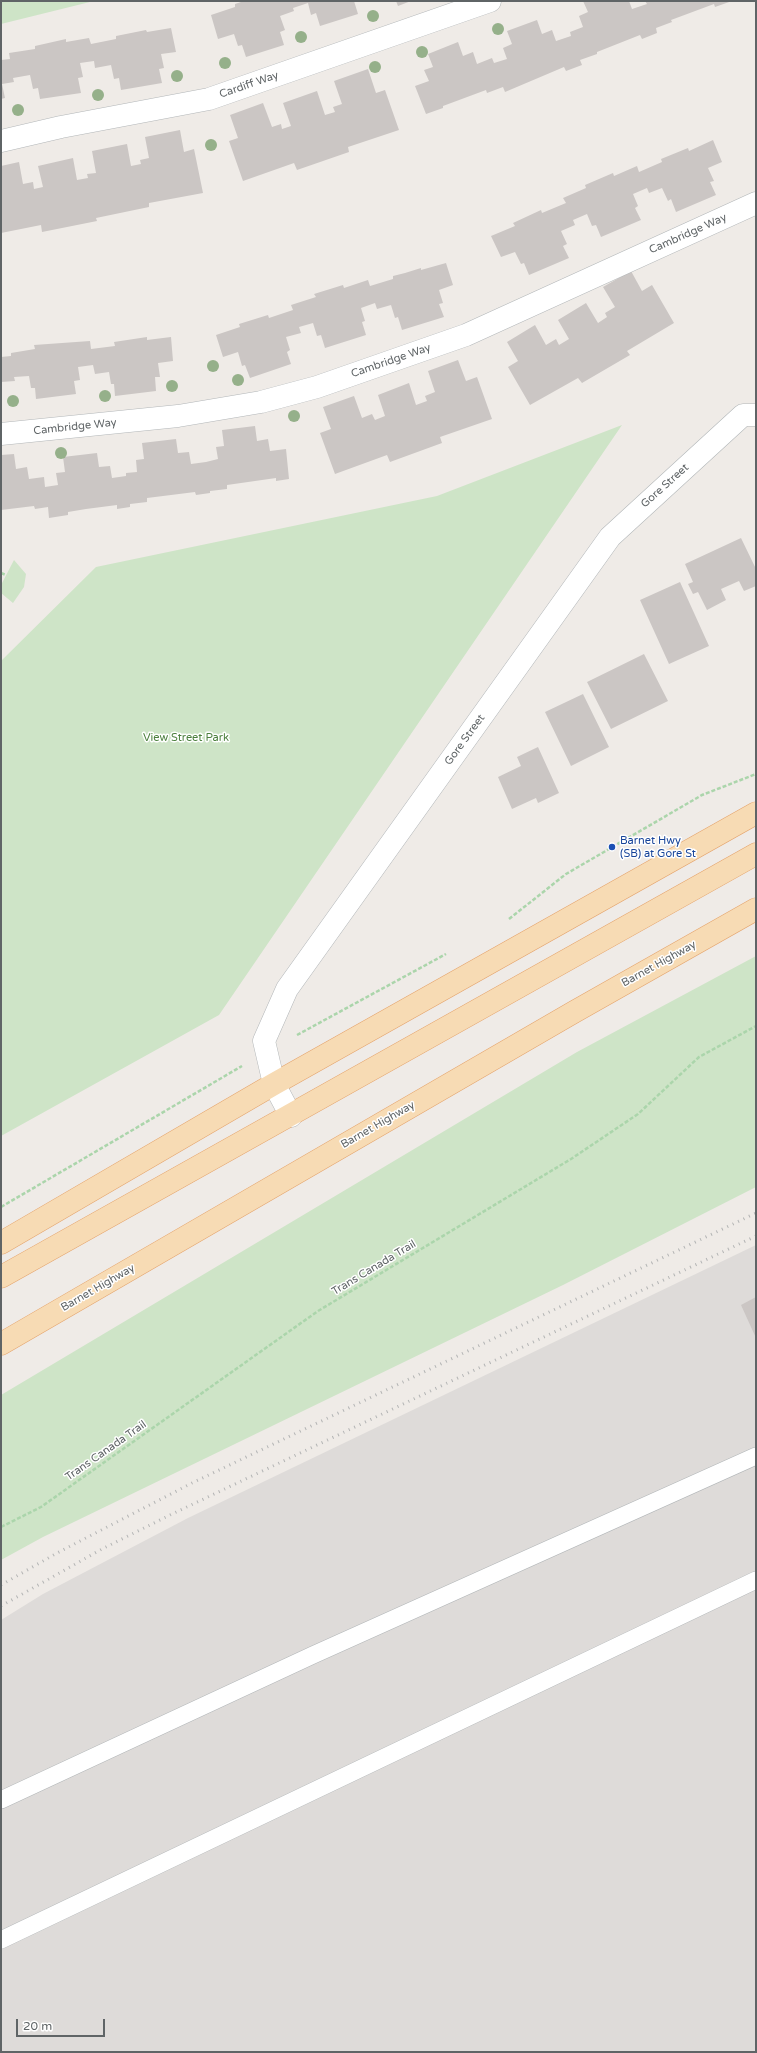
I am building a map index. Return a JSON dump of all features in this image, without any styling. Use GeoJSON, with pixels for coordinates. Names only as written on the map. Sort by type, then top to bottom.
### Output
{"type":"FeatureCollection","features":[{"type":"Feature","properties":{"kind":"main road"},"geometry":{"type":"LineString","coordinates":[[1,1243],[274,1084],[756,813]]}},
{"type":"Feature","properties":{"kind":"main road"},"geometry":{"type":"LineString","coordinates":[[1,1277],[291,1116],[756,854]]}},
{"type":"Feature","properties":{"kind":"main road","name":"Barnet Highway"},"geometry":{"type":"LineString","coordinates":[[1,1344],[458,1078],[756,909]]}},
{"type":"Feature","properties":{"kind":"street","name":"Cardiff Way"},"geometry":{"type":"LineString","coordinates":[[1,141],[61,127],[209,99],[490,1]]}},
{"type":"Feature","properties":{"kind":"street","name":"Cambridge Way"},"geometry":{"type":"LineString","coordinates":[[1,434],[178,416],[261,402],[317,387],[466,335],[756,203]]}},
{"type":"Feature","properties":{"kind":"street","name":"Gore Street"},"geometry":{"type":"LineString","coordinates":[[291,1116],[274,1084],[264,1041],[287,989],[610,537],[743,416],[756,415]]}},
{"type":"Feature","properties":{"kind":"lane"},"geometry":{"type":"LineString","coordinates":[[1,1800],[320,1651],[756,1456]]}},
{"type":"Feature","properties":{"kind":"lane"},"geometry":{"type":"LineString","coordinates":[[1,1940],[756,1580]]}},
{"type":"Feature","properties":{"kind":"path"},"geometry":{"type":"LineString","coordinates":[[1,573],[6,575]]}},
{"type":"Feature","properties":{"kind":"path"},"geometry":{"type":"LineString","coordinates":[[505,923],[566,874],[702,795],[756,774]]}},
{"type":"Feature","properties":{"kind":"path"},"geometry":{"type":"LineString","coordinates":[[312,1026],[450,952]]}},
{"type":"Feature","properties":{"kind":"path","name":"Trans Canada Trail"},"geometry":{"type":"LineString","coordinates":[[1,1527],[41,1507],[318,1311],[571,1159],[638,1114],[699,1057],[756,1026]]}},
{"type":"Feature","properties":{"kind":"path"},"geometry":{"type":"LineString","coordinates":[[1,1207],[226,1074]]}},
{"type":"Feature","properties":{"kind":"shaded area"},"geometry":{"type":"Polygon","coordinates":[[[756,1245],[756,2052],[1,2052],[1,1620],[43,1594],[188,1518],[756,1245]]]}},
{"type":"Feature","properties":{"kind":"green space"},"geometry":{"type":"Polygon","coordinates":[[[1,1],[94,1],[1,24],[1,1]]]}},
{"type":"Feature","properties":{"kind":"green space","name":"View Street Park"},"geometry":{"type":"Polygon","coordinates":[[[622,425],[219,1015],[1,1136],[1,661],[96,567],[437,496],[622,425]]]}},
{"type":"Feature","properties":{"kind":"green space"},"geometry":{"type":"Polygon","coordinates":[[[14,560],[26,574],[24,587],[13,603],[1,593],[1,585],[14,560]]]}},
{"type":"Feature","properties":{"kind":"green space"},"geometry":{"type":"Polygon","coordinates":[[[756,956],[756,1187],[563,1285],[43,1537],[1,1560],[1,1395],[577,1052],[756,956]]]}},
{"type":"Feature","properties":{"kind":"building"},"geometry":{"type":"Polygon","coordinates":[[[244,1],[354,1],[358,14],[320,26],[316,13],[311,15],[308,3],[293,8],[294,11],[280,16],[285,30],[280,32],[284,45],[246,57],[242,45],[238,46],[234,34],[218,39],[211,15],[235,7],[235,4],[244,1]]]}},
{"type":"Feature","properties":{"kind":"building"},"geometry":{"type":"Polygon","coordinates":[[[396,1],[411,1],[398,6],[396,1]]]}},
{"type":"Feature","properties":{"kind":"building"},"geometry":{"type":"Polygon","coordinates":[[[583,1],[629,1],[632,9],[647,4],[645,1],[732,1],[715,7],[714,4],[671,20],[672,22],[656,28],[657,33],[642,39],[640,35],[597,52],[597,54],[580,60],[582,65],[566,71],[564,67],[505,92],[503,87],[487,93],[486,90],[426,114],[415,86],[429,81],[424,70],[433,67],[428,54],[458,42],[463,56],[473,52],[477,64],[492,58],[494,63],[507,59],[503,48],[512,44],[507,31],[537,20],[542,34],[552,30],[556,41],[571,36],[570,32],[583,27],[579,16],[588,12],[583,1]]]}},
{"type":"Feature","properties":{"kind":"building"},"geometry":{"type":"Polygon","coordinates":[[[171,28],[176,52],[161,54],[164,68],[159,69],[162,83],[121,90],[119,78],[114,79],[111,65],[95,68],[94,61],[80,63],[83,77],[78,78],[81,93],[40,99],[38,88],[33,89],[30,75],[13,78],[14,82],[2,84],[5,98],[1,99],[1,60],[10,59],[9,53],[35,49],[35,46],[66,39],[66,42],[89,38],[91,44],[116,39],[116,36],[146,30],[147,32],[171,28]]]}},
{"type":"Feature","properties":{"kind":"building"},"geometry":{"type":"Polygon","coordinates":[[[368,69],[376,93],[385,90],[399,130],[348,147],[349,152],[297,170],[294,163],[243,181],[229,141],[238,138],[230,115],[263,103],[272,127],[281,124],[282,129],[291,126],[283,103],[317,91],[325,115],[335,112],[333,107],[342,104],[334,81],[368,69]]]}},
{"type":"Feature","properties":{"kind":"building"},"geometry":{"type":"Polygon","coordinates":[[[180,130],[184,152],[194,149],[203,193],[149,203],[149,207],[96,218],[97,221],[42,232],[41,225],[1,233],[1,166],[19,162],[23,184],[33,182],[34,189],[43,187],[38,166],[73,158],[77,180],[88,178],[87,174],[96,173],[92,151],[127,144],[131,166],[141,164],[140,160],[149,158],[145,137],[180,130]]]}},
{"type":"Feature","properties":{"kind":"building"},"geometry":{"type":"Polygon","coordinates":[[[713,140],[722,162],[708,168],[714,181],[710,182],[716,195],[676,212],[671,199],[668,201],[662,188],[649,193],[647,188],[633,194],[638,206],[635,208],[641,220],[601,237],[596,225],[592,226],[587,214],[573,220],[575,225],[561,231],[567,244],[563,246],[569,258],[529,275],[524,263],[521,264],[515,252],[501,257],[491,236],[515,226],[513,223],[541,210],[542,213],[566,203],[563,198],[586,188],[585,185],[613,173],[614,176],[637,166],[639,172],[662,162],[661,159],[688,148],[689,151],[713,140]]]}},
{"type":"Feature","properties":{"kind":"building"},"geometry":{"type":"Polygon","coordinates":[[[446,263],[453,285],[439,290],[443,303],[439,304],[444,317],[402,330],[398,317],[395,318],[391,305],[377,309],[375,303],[361,308],[365,321],[362,322],[366,335],[325,348],[321,335],[317,336],[313,323],[299,327],[301,333],[286,337],[290,350],[287,352],[291,364],[250,378],[245,365],[242,366],[238,352],[223,357],[216,335],[240,327],[239,324],[268,315],[269,318],[293,310],[291,305],[316,297],[314,294],[343,285],[344,288],[368,280],[370,286],[393,279],[393,276],[446,263]]]}},
{"type":"Feature","properties":{"kind":"building"},"geometry":{"type":"Polygon","coordinates":[[[631,271],[642,291],[652,285],[674,323],[627,351],[630,355],[582,383],[578,378],[530,405],[508,367],[518,361],[507,342],[535,325],[546,345],[556,339],[559,345],[569,339],[558,320],[586,303],[598,323],[607,317],[605,313],[615,307],[603,287],[631,271]]]}},
{"type":"Feature","properties":{"kind":"building"},"geometry":{"type":"Polygon","coordinates":[[[147,337],[147,340],[171,337],[173,361],[158,363],[160,377],[155,377],[156,391],[115,396],[114,384],[111,384],[109,372],[95,374],[93,365],[78,367],[80,380],[74,381],[76,394],[36,399],[35,388],[31,388],[29,376],[14,377],[15,381],[1,382],[1,357],[11,356],[11,353],[35,349],[34,345],[90,341],[91,349],[115,346],[114,342],[147,337]]]}},
{"type":"Feature","properties":{"kind":"building"},"geometry":{"type":"Polygon","coordinates":[[[458,360],[466,381],[477,377],[492,419],[440,437],[442,443],[390,462],[387,455],[335,474],[320,433],[331,429],[323,407],[354,396],[362,418],[372,414],[375,420],[385,416],[378,395],[409,383],[416,405],[427,401],[425,396],[435,392],[428,371],[458,360]]]}},
{"type":"Feature","properties":{"kind":"building"},"geometry":{"type":"Polygon","coordinates":[[[255,426],[257,441],[268,439],[270,451],[286,449],[289,479],[276,481],[276,478],[227,485],[227,489],[210,491],[210,493],[196,495],[195,492],[147,498],[147,502],[130,504],[130,507],[117,509],[117,505],[86,509],[68,512],[68,515],[49,518],[48,507],[35,509],[34,506],[1,510],[1,455],[14,454],[16,469],[27,467],[29,479],[44,477],[45,487],[58,485],[56,473],[65,472],[63,457],[97,453],[99,467],[110,466],[112,478],[126,476],[126,473],[137,472],[136,460],[144,459],[142,443],[176,439],[178,453],[189,452],[191,464],[206,462],[218,459],[216,447],[224,446],[222,430],[255,426]]]}},
{"type":"Feature","properties":{"kind":"building"},"geometry":{"type":"Polygon","coordinates":[[[741,538],[756,569],[756,586],[744,591],[739,581],[721,589],[726,600],[707,610],[698,592],[693,594],[688,584],[693,582],[685,564],[741,538]]]}},
{"type":"Feature","properties":{"kind":"building"},"geometry":{"type":"Polygon","coordinates":[[[680,582],[709,646],[669,664],[640,600],[680,582]]]}},
{"type":"Feature","properties":{"kind":"building"},"geometry":{"type":"Polygon","coordinates":[[[644,654],[668,701],[611,729],[587,682],[644,654]]]}},
{"type":"Feature","properties":{"kind":"building"},"geometry":{"type":"Polygon","coordinates":[[[583,694],[609,747],[571,766],[545,712],[583,694]]]}},
{"type":"Feature","properties":{"kind":"building"},"geometry":{"type":"Polygon","coordinates":[[[538,747],[559,793],[538,803],[536,798],[512,809],[498,777],[521,766],[517,757],[538,747]]]}},
{"type":"Feature","properties":{"kind":"building"},"geometry":{"type":"Polygon","coordinates":[[[756,1297],[756,1338],[741,1305],[756,1297]]]}},
{"type":"Feature","properties":{"kind":"railway"},"geometry":{"type":"LineString","coordinates":[[1,1585],[57,1553],[192,1483],[756,1213]]}},
{"type":"Feature","properties":{"kind":"railway"},"geometry":{"type":"LineString","coordinates":[[1,1606],[102,1549],[170,1515],[756,1236]]}},
{"type":"Feature","properties":{"kind":"place","name":"Barnet Hwy (SB) at Gore St"},"geometry":{"type":"Point","coordinates":[612,847]}}]}
